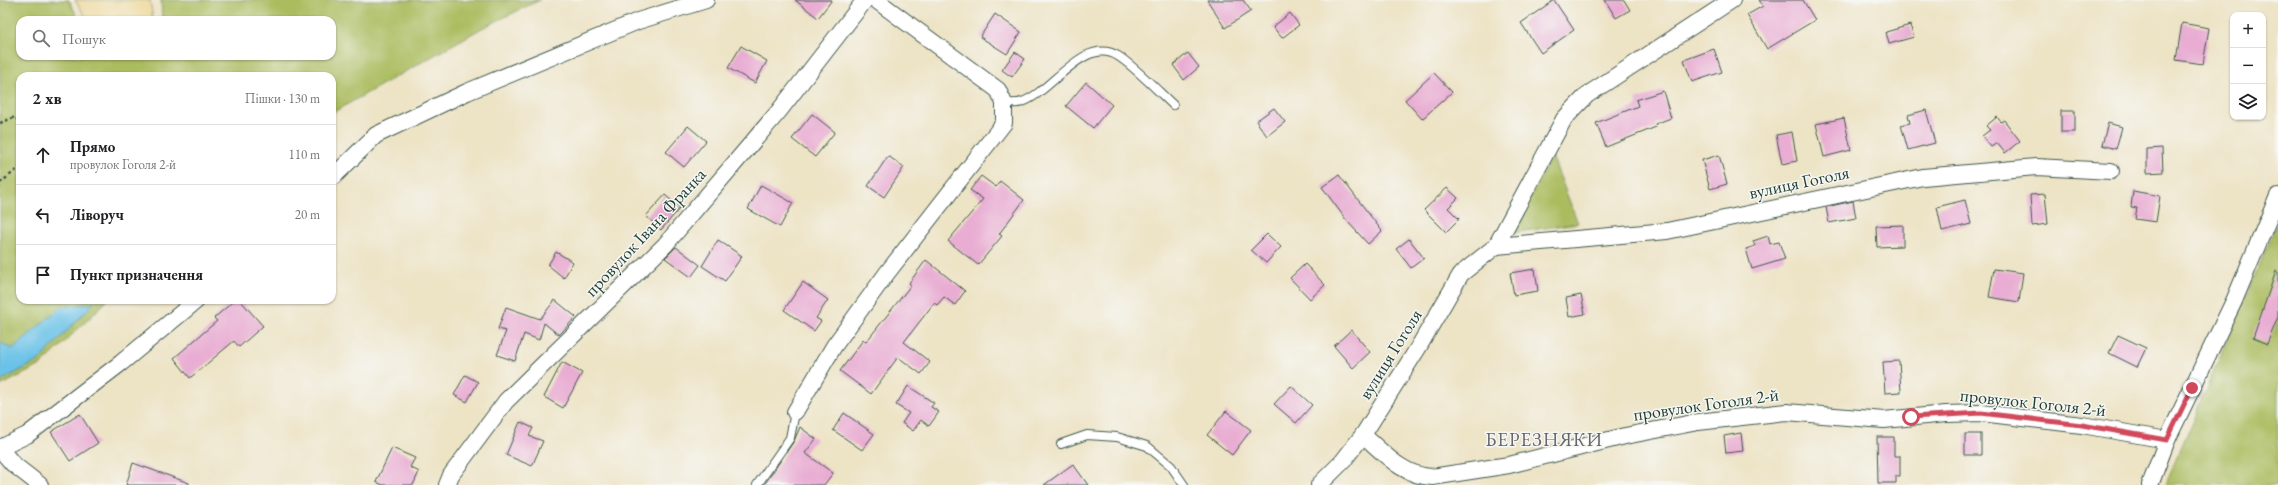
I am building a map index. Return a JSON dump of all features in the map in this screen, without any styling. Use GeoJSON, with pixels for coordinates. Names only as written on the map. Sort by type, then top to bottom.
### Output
{"type":"FeatureCollection","features":[{"type":"Feature","properties":{"kind":"street"},"geometry":{"type":"LineString","coordinates":[[336,174],[376,135],[467,92],[638,21],[706,0]]}},
{"type":"Feature","properties":{"kind":"street","name":"провулок Івана Франка"},"geometry":{"type":"LineString","coordinates":[[447,485],[451,475],[506,401],[665,245],[779,111],[865,0]]}},
{"type":"Feature","properties":{"kind":"street"},"geometry":{"type":"LineString","coordinates":[[795,412],[834,346],[1004,123],[1004,103],[998,90],[876,0]]}},
{"type":"Feature","properties":{"kind":"street","name":"вулиця Гоголя"},"geometry":{"type":"LineString","coordinates":[[1319,485],[1343,461],[1363,435],[1418,348],[1461,274],[1496,246],[1564,119],[1588,95],[1732,0]]}},
{"type":"Feature","properties":{"kind":"street","name":"вулиця Гоголя"},"geometry":{"type":"LineString","coordinates":[[1496,246],[1667,231],[1923,177],[2036,167],[2112,171]]}},
{"type":"Feature","properties":{"kind":"street"},"geometry":{"type":"LineString","coordinates":[[2150,485],[2167,440],[2234,301],[2278,196]]}},
{"type":"Feature","properties":{"kind":"street"},"geometry":{"type":"LineString","coordinates":[[40,485],[13,464],[0,449],[27,435],[121,363],[192,304]]}},
{"type":"Feature","properties":{"kind":"street","name":"провулок Гоголя 2-й"},"geometry":{"type":"LineString","coordinates":[[1363,435],[1399,466],[1419,476],[1432,477],[1509,465],[1625,436],[1698,422],[1786,412],[1884,420],[1946,414],[1981,413],[2082,425],[2167,440]]}},
{"type":"Feature","properties":{"kind":"lane"},"geometry":{"type":"LineString","coordinates":[[1004,103],[1022,102],[1036,95],[1082,57],[1102,50],[1118,56],[1173,104]]}},
{"type":"Feature","properties":{"kind":"lane"},"geometry":{"type":"LineString","coordinates":[[757,485],[790,438],[795,412]]}},
{"type":"Feature","properties":{"kind":"lane"},"geometry":{"type":"LineString","coordinates":[[1061,444],[1088,435],[1117,437],[1146,446],[1172,466],[1184,485]]}},
{"type":"Feature","properties":{"kind":"path"},"geometry":{"type":"LineString","coordinates":[[0,123],[16,119]]}},
{"type":"Feature","properties":{"kind":"path"},"geometry":{"type":"LineString","coordinates":[[0,183],[16,170]]}},
{"type":"Feature","properties":{"kind":"green space"},"geometry":{"type":"Polygon","coordinates":[[[0,0],[69,0],[77,16],[16,16],[16,60],[336,60],[336,16],[162,16],[161,0],[540,0],[484,27],[336,111],[336,72],[16,72],[16,304],[104,304],[41,365],[0,386],[0,0]]]}},
{"type":"Feature","properties":{"kind":"green space"},"geometry":{"type":"Polygon","coordinates":[[[1552,156],[1578,223],[1511,233],[1552,156]]]}},
{"type":"Feature","properties":{"kind":"green space"},"geometry":{"type":"Polygon","coordinates":[[[2278,222],[2278,485],[2165,485],[2278,222]]]}},
{"type":"Feature","properties":{"kind":"sand"},"geometry":{"type":"Polygon","coordinates":[[[75,0],[150,0],[152,16],[85,16],[75,0]]]}},
{"type":"Feature","properties":{"kind":"water"},"geometry":{"type":"Polygon","coordinates":[[[93,304],[38,361],[0,381],[0,342],[12,349],[61,307],[93,304]]]}},
{"type":"Feature","properties":{"kind":"building"},"geometry":{"type":"Polygon","coordinates":[[[795,0],[832,0],[818,18],[795,0]]]}},
{"type":"Feature","properties":{"kind":"building"},"geometry":{"type":"Polygon","coordinates":[[[1207,0],[1243,0],[1251,11],[1225,28],[1207,0]]]}},
{"type":"Feature","properties":{"kind":"building"},"geometry":{"type":"Polygon","coordinates":[[[1554,0],[1574,30],[1541,53],[1521,23],[1554,0]]]}},
{"type":"Feature","properties":{"kind":"building"},"geometry":{"type":"Polygon","coordinates":[[[1605,0],[1624,0],[1630,10],[1616,18],[1605,0]]]}},
{"type":"Feature","properties":{"kind":"building"},"geometry":{"type":"Polygon","coordinates":[[[1759,0],[1803,0],[1815,20],[1767,49],[1747,15],[1763,6],[1759,0]]]}},
{"type":"Feature","properties":{"kind":"building"},"geometry":{"type":"Polygon","coordinates":[[[1290,13],[1299,25],[1282,38],[1273,27],[1290,13]]]}},
{"type":"Feature","properties":{"kind":"building"},"geometry":{"type":"Polygon","coordinates":[[[995,14],[1021,32],[1007,54],[980,37],[995,14]]]}},
{"type":"Feature","properties":{"kind":"building"},"geometry":{"type":"Polygon","coordinates":[[[2182,23],[2209,28],[2203,64],[2176,60],[2182,23]]]}},
{"type":"Feature","properties":{"kind":"building"},"geometry":{"type":"Polygon","coordinates":[[[1910,25],[1914,37],[1889,44],[1886,32],[1910,25]]]}},
{"type":"Feature","properties":{"kind":"building"},"geometry":{"type":"Polygon","coordinates":[[[741,46],[767,61],[755,83],[728,68],[741,46]]]}},
{"type":"Feature","properties":{"kind":"building"},"geometry":{"type":"Polygon","coordinates":[[[1714,49],[1722,72],[1692,82],[1684,60],[1714,49]]]}},
{"type":"Feature","properties":{"kind":"building"},"geometry":{"type":"Polygon","coordinates":[[[1015,52],[1025,59],[1012,77],[1002,70],[1015,52]]]}},
{"type":"Feature","properties":{"kind":"building"},"geometry":{"type":"Polygon","coordinates":[[[1188,53],[1199,67],[1184,80],[1173,65],[1188,53]]]}},
{"type":"Feature","properties":{"kind":"building"},"geometry":{"type":"Polygon","coordinates":[[[1434,73],[1452,92],[1422,119],[1405,100],[1434,73]]]}},
{"type":"Feature","properties":{"kind":"building"},"geometry":{"type":"Polygon","coordinates":[[[1086,82],[1112,105],[1093,128],[1066,106],[1086,82]]]}},
{"type":"Feature","properties":{"kind":"building"},"geometry":{"type":"Polygon","coordinates":[[[1663,91],[1671,118],[1655,124],[1656,127],[1606,147],[1596,123],[1638,106],[1636,100],[1663,91]]]}},
{"type":"Feature","properties":{"kind":"building"},"geometry":{"type":"Polygon","coordinates":[[[1274,108],[1285,122],[1267,136],[1256,121],[1274,108]]]}},
{"type":"Feature","properties":{"kind":"building"},"geometry":{"type":"Polygon","coordinates":[[[1926,110],[1935,143],[1908,150],[1901,125],[1910,123],[1908,115],[1926,110]]]}},
{"type":"Feature","properties":{"kind":"building"},"geometry":{"type":"Polygon","coordinates":[[[2061,111],[2075,111],[2075,132],[2061,132],[2061,111]]]}},
{"type":"Feature","properties":{"kind":"building"},"geometry":{"type":"Polygon","coordinates":[[[812,114],[835,132],[815,157],[792,139],[812,114]]]}},
{"type":"Feature","properties":{"kind":"building"},"geometry":{"type":"Polygon","coordinates":[[[1997,117],[2001,122],[2004,120],[2020,141],[2005,153],[1997,143],[1991,147],[1982,136],[1990,130],[1986,126],[1997,117]]]}},
{"type":"Feature","properties":{"kind":"building"},"geometry":{"type":"Polygon","coordinates":[[[1844,118],[1851,150],[1824,157],[1816,124],[1844,118]]]}},
{"type":"Feature","properties":{"kind":"building"},"geometry":{"type":"Polygon","coordinates":[[[2108,123],[2122,127],[2116,149],[2102,145],[2108,123]]]}},
{"type":"Feature","properties":{"kind":"building"},"geometry":{"type":"Polygon","coordinates":[[[688,126],[706,141],[684,167],[666,152],[688,126]]]}},
{"type":"Feature","properties":{"kind":"building"},"geometry":{"type":"Polygon","coordinates":[[[1792,132],[1797,161],[1782,164],[1776,135],[1792,132]]]}},
{"type":"Feature","properties":{"kind":"building"},"geometry":{"type":"Polygon","coordinates":[[[2162,148],[2163,172],[2147,173],[2147,149],[2162,148]]]}},
{"type":"Feature","properties":{"kind":"building"},"geometry":{"type":"Polygon","coordinates":[[[1719,155],[1727,184],[1710,189],[1702,160],[1719,155]]]}},
{"type":"Feature","properties":{"kind":"building"},"geometry":{"type":"Polygon","coordinates":[[[888,156],[904,167],[884,197],[868,186],[888,156]]]}},
{"type":"Feature","properties":{"kind":"building"},"geometry":{"type":"Polygon","coordinates":[[[1339,175],[1382,231],[1368,244],[1347,221],[1322,187],[1339,175]]]}},
{"type":"Feature","properties":{"kind":"building"},"geometry":{"type":"Polygon","coordinates":[[[981,176],[996,187],[1000,181],[1024,200],[999,234],[1002,236],[978,265],[948,241],[983,199],[970,190],[981,176]]]}},
{"type":"Feature","properties":{"kind":"building"},"geometry":{"type":"Polygon","coordinates":[[[761,185],[793,203],[780,227],[748,209],[761,185]]]}},
{"type":"Feature","properties":{"kind":"building"},"geometry":{"type":"Polygon","coordinates":[[[1447,188],[1458,198],[1448,208],[1459,219],[1446,232],[1424,210],[1447,188]]]}},
{"type":"Feature","properties":{"kind":"building"},"geometry":{"type":"Polygon","coordinates":[[[2133,191],[2160,196],[2156,222],[2135,219],[2137,208],[2131,207],[2133,191]]]}},
{"type":"Feature","properties":{"kind":"building"},"geometry":{"type":"Polygon","coordinates":[[[2045,194],[2048,224],[2032,226],[2030,195],[2045,194]]]}},
{"type":"Feature","properties":{"kind":"building"},"geometry":{"type":"Polygon","coordinates":[[[665,195],[680,208],[661,230],[646,216],[665,195]]]}},
{"type":"Feature","properties":{"kind":"building"},"geometry":{"type":"Polygon","coordinates":[[[1965,200],[1971,224],[1942,231],[1937,207],[1965,200]]]}},
{"type":"Feature","properties":{"kind":"building"},"geometry":{"type":"Polygon","coordinates":[[[1853,201],[1856,218],[1829,223],[1826,207],[1853,201]]]}},
{"type":"Feature","properties":{"kind":"building"},"geometry":{"type":"Polygon","coordinates":[[[1903,225],[1903,246],[1877,247],[1876,226],[1903,225]]]}},
{"type":"Feature","properties":{"kind":"building"},"geometry":{"type":"Polygon","coordinates":[[[1267,234],[1281,247],[1266,263],[1251,250],[1267,234]]]}},
{"type":"Feature","properties":{"kind":"building"},"geometry":{"type":"Polygon","coordinates":[[[1768,236],[1770,244],[1779,242],[1785,259],[1752,269],[1746,249],[1755,246],[1753,241],[1768,236]]]}},
{"type":"Feature","properties":{"kind":"building"},"geometry":{"type":"Polygon","coordinates":[[[1409,239],[1424,258],[1411,268],[1396,249],[1409,239]]]}},
{"type":"Feature","properties":{"kind":"building"},"geometry":{"type":"Polygon","coordinates":[[[718,240],[742,256],[725,281],[702,266],[718,240]]]}},
{"type":"Feature","properties":{"kind":"building"},"geometry":{"type":"Polygon","coordinates":[[[676,247],[700,265],[691,277],[665,258],[676,247]]]}},
{"type":"Feature","properties":{"kind":"building"},"geometry":{"type":"Polygon","coordinates":[[[556,252],[573,262],[564,278],[548,265],[556,252]]]}},
{"type":"Feature","properties":{"kind":"building"},"geometry":{"type":"Polygon","coordinates":[[[926,260],[965,291],[955,305],[944,297],[937,305],[934,303],[904,342],[930,362],[921,374],[898,357],[871,394],[840,371],[863,340],[866,342],[911,285],[909,283],[926,260]]]}},
{"type":"Feature","properties":{"kind":"building"},"geometry":{"type":"Polygon","coordinates":[[[1305,264],[1325,285],[1310,299],[1290,278],[1305,264]]]}},
{"type":"Feature","properties":{"kind":"building"},"geometry":{"type":"Polygon","coordinates":[[[1535,269],[1538,291],[1514,295],[1510,273],[1535,269]]]}},
{"type":"Feature","properties":{"kind":"building"},"geometry":{"type":"Polygon","coordinates":[[[1994,269],[2023,273],[2019,302],[1989,297],[1994,269]]]}},
{"type":"Feature","properties":{"kind":"building"},"geometry":{"type":"Polygon","coordinates":[[[2276,271],[2278,272],[2278,317],[2267,344],[2253,338],[2276,271]]]}},
{"type":"Feature","properties":{"kind":"building"},"geometry":{"type":"Polygon","coordinates":[[[803,282],[828,300],[816,318],[821,321],[814,331],[784,310],[803,282]]]}},
{"type":"Feature","properties":{"kind":"building"},"geometry":{"type":"Polygon","coordinates":[[[1581,295],[1585,314],[1569,317],[1566,298],[1581,295]]]}},
{"type":"Feature","properties":{"kind":"building"},"geometry":{"type":"Polygon","coordinates":[[[555,300],[576,317],[559,335],[544,323],[539,340],[524,334],[515,361],[497,355],[506,331],[498,329],[506,307],[540,319],[555,300]]]}},
{"type":"Feature","properties":{"kind":"building"},"geometry":{"type":"Polygon","coordinates":[[[230,304],[244,304],[263,326],[239,347],[234,341],[190,378],[174,358],[217,321],[214,318],[230,304]]]}},
{"type":"Feature","properties":{"kind":"building"},"geometry":{"type":"Polygon","coordinates":[[[1351,330],[1370,352],[1353,368],[1334,346],[1351,330]]]}},
{"type":"Feature","properties":{"kind":"building"},"geometry":{"type":"Polygon","coordinates":[[[2118,335],[2146,348],[2137,367],[2109,353],[2118,335]]]}},
{"type":"Feature","properties":{"kind":"building"},"geometry":{"type":"Polygon","coordinates":[[[1899,361],[1901,392],[1885,393],[1883,362],[1899,361]]]}},
{"type":"Feature","properties":{"kind":"building"},"geometry":{"type":"Polygon","coordinates":[[[562,362],[582,373],[563,408],[544,397],[562,362]]]}},
{"type":"Feature","properties":{"kind":"building"},"geometry":{"type":"Polygon","coordinates":[[[465,375],[478,382],[467,402],[454,395],[465,375]]]}},
{"type":"Feature","properties":{"kind":"building"},"geometry":{"type":"Polygon","coordinates":[[[908,386],[934,403],[931,407],[939,412],[929,426],[921,420],[913,431],[902,423],[909,413],[896,405],[908,386]]]}},
{"type":"Feature","properties":{"kind":"building"},"geometry":{"type":"Polygon","coordinates":[[[1291,386],[1312,405],[1296,423],[1274,404],[1291,386]]]}},
{"type":"Feature","properties":{"kind":"building"},"geometry":{"type":"Polygon","coordinates":[[[1226,411],[1251,430],[1232,455],[1207,435],[1226,411]]]}},
{"type":"Feature","properties":{"kind":"building"},"geometry":{"type":"Polygon","coordinates":[[[844,413],[874,434],[862,450],[833,430],[844,413]]]}},
{"type":"Feature","properties":{"kind":"building"},"geometry":{"type":"Polygon","coordinates":[[[80,414],[98,443],[70,461],[51,432],[80,414]]]}},
{"type":"Feature","properties":{"kind":"building"},"geometry":{"type":"Polygon","coordinates":[[[520,422],[533,428],[529,436],[543,441],[532,466],[506,455],[520,422]]]}},
{"type":"Feature","properties":{"kind":"building"},"geometry":{"type":"Polygon","coordinates":[[[800,427],[816,439],[805,453],[833,473],[824,485],[764,485],[794,441],[800,427]]]}},
{"type":"Feature","properties":{"kind":"building"},"geometry":{"type":"Polygon","coordinates":[[[1741,433],[1743,451],[1726,453],[1724,436],[1741,433]]]}},
{"type":"Feature","properties":{"kind":"building"},"geometry":{"type":"Polygon","coordinates":[[[1965,434],[1981,434],[1981,455],[1965,455],[1965,434]]]}},
{"type":"Feature","properties":{"kind":"building"},"geometry":{"type":"Polygon","coordinates":[[[1877,437],[1894,437],[1894,456],[1900,456],[1900,476],[1896,476],[1896,483],[1878,483],[1877,437]]]}},
{"type":"Feature","properties":{"kind":"building"},"geometry":{"type":"Polygon","coordinates":[[[392,448],[415,458],[410,467],[419,472],[413,485],[383,485],[376,482],[392,448]]]}},
{"type":"Feature","properties":{"kind":"building"},"geometry":{"type":"Polygon","coordinates":[[[133,463],[189,483],[189,485],[126,485],[133,463]]]}},
{"type":"Feature","properties":{"kind":"building"},"geometry":{"type":"Polygon","coordinates":[[[1073,464],[1088,485],[1044,485],[1073,464]]]}},
{"type":"Feature","properties":{"kind":"district","name":"БЕРЕЗНЯКИ"},"geometry":{"type":"Point","coordinates":[1544,439]}},
{"type":"Feature","properties":{"kind":"route"},"geometry":{"type":"LineString","coordinates":[[1911,417],[1981,413],[2082,425],[2167,440],[2192,388]]}}]}
